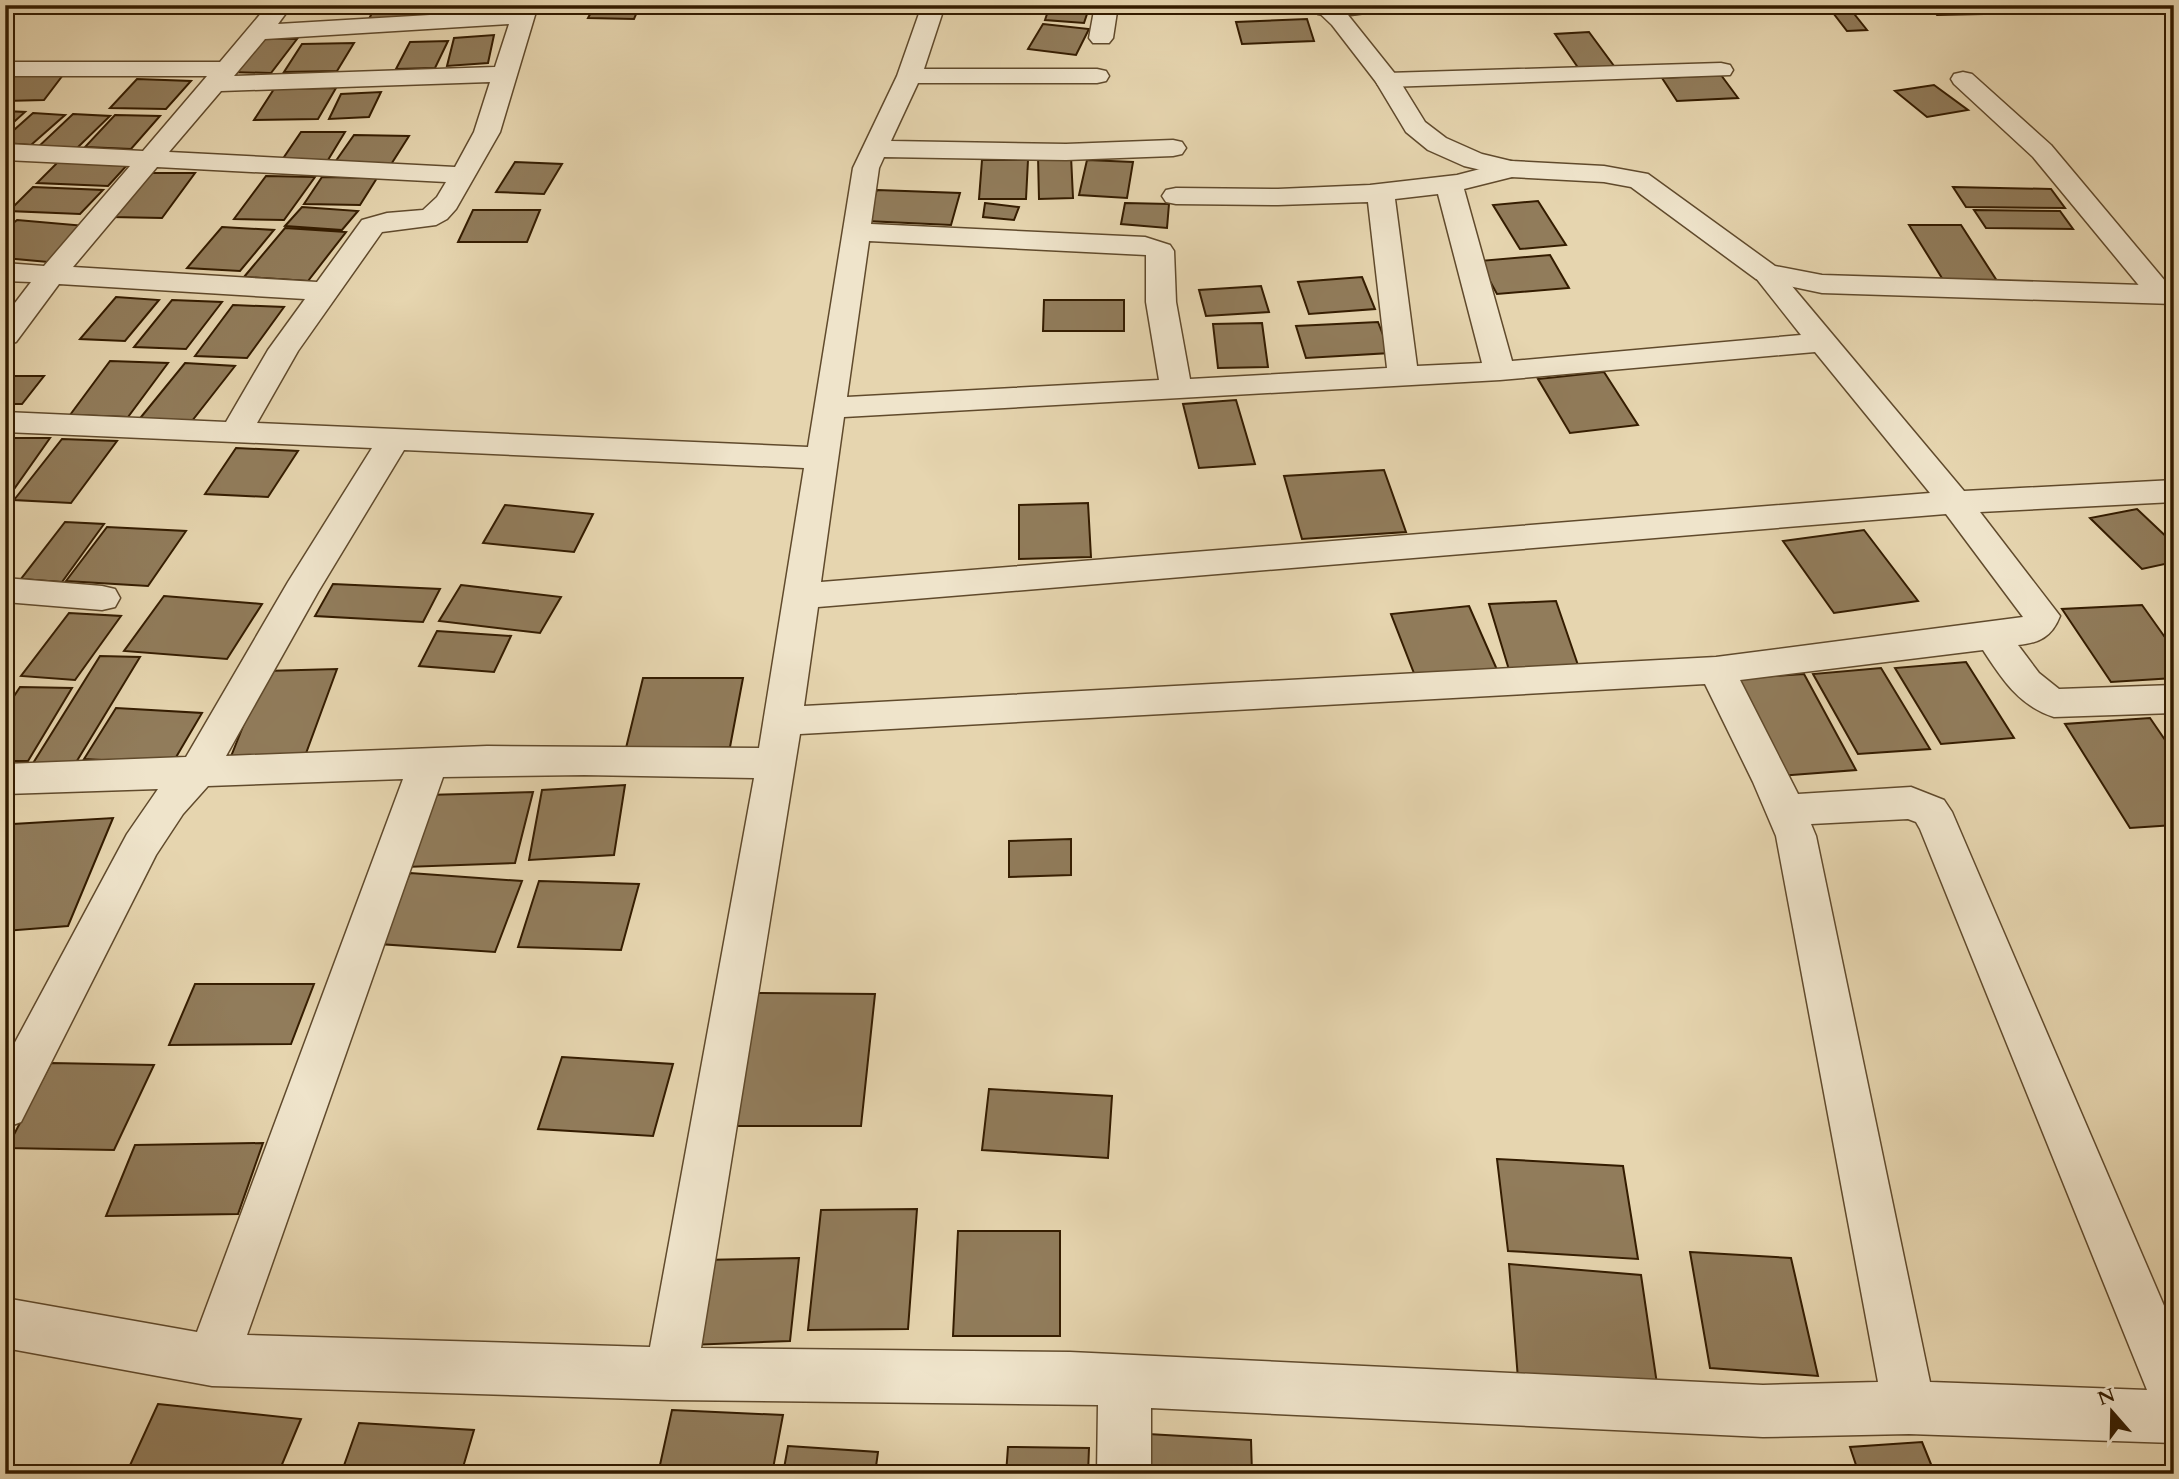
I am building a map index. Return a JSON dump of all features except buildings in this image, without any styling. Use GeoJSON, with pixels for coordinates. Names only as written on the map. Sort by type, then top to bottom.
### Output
{"type":"FeatureCollection","features":[{"type":"Feature","properties":{"kind":"street"},"geometry":{"type":"LineString","coordinates":[[5,336],[52,274],[281,5]]}},
{"type":"Feature","properties":{"kind":"street"},"geometry":{"type":"LineString","coordinates":[[671,1374],[783,721],[864,178],[873,149],[909,76],[934,5]]}},
{"type":"Feature","properties":{"kind":"street"},"geometry":{"type":"LineString","coordinates":[[1101,38],[1107,5]]}},
{"type":"Feature","properties":{"kind":"street"},"geometry":{"type":"LineString","coordinates":[[1324,7],[1373,5]]}},
{"type":"Feature","properties":{"kind":"street"},"geometry":{"type":"LineString","coordinates":[[783,721],[1716,670],[2029,631],[2039,624],[2042,616],[1955,502],[1766,273],[1639,180],[1604,174],[1511,169],[1473,160],[1437,144],[1415,127],[1387,80],[1340,20],[1324,7]]}},
{"type":"Feature","properties":{"kind":"street"},"geometry":{"type":"LineString","coordinates":[[235,433],[283,350],[372,226],[385,221],[419,220],[434,216],[464,175],[487,132],[525,11],[257,32]]}},
{"type":"Feature","properties":{"kind":"street"},"geometry":{"type":"LineString","coordinates":[[5,69],[221,76],[505,74]]}},
{"type":"Feature","properties":{"kind":"street"},"geometry":{"type":"LineString","coordinates":[[1387,80],[1721,70]]}},
{"type":"Feature","properties":{"kind":"street"},"geometry":{"type":"LineString","coordinates":[[909,76],[1097,76]]}},
{"type":"Feature","properties":{"kind":"street"},"geometry":{"type":"LineString","coordinates":[[1963,79],[2042,151],[2167,294]]}},
{"type":"Feature","properties":{"kind":"street"},"geometry":{"type":"LineString","coordinates":[[873,149],[1066,152],[1173,148]]}},
{"type":"Feature","properties":{"kind":"street"},"geometry":{"type":"LineString","coordinates":[[5,152],[464,175]]}},
{"type":"Feature","properties":{"kind":"street"},"geometry":{"type":"LineString","coordinates":[[1176,197],[1264,197],[1380,191],[1448,184],[1511,169]]}},
{"type":"Feature","properties":{"kind":"street"},"geometry":{"type":"LineString","coordinates":[[1448,184],[1500,371]]}},
{"type":"Feature","properties":{"kind":"street"},"geometry":{"type":"LineString","coordinates":[[1380,191],[1403,377]]}},
{"type":"Feature","properties":{"kind":"street"},"geometry":{"type":"LineString","coordinates":[[856,232],[1144,245],[1160,251],[1161,302],[1176,389]]}},
{"type":"Feature","properties":{"kind":"street"},"geometry":{"type":"LineString","coordinates":[[5,272],[324,291]]}},
{"type":"Feature","properties":{"kind":"street"},"geometry":{"type":"LineString","coordinates":[[1766,273],[1822,284],[2167,294]]}},
{"type":"Feature","properties":{"kind":"street"},"geometry":{"type":"LineString","coordinates":[[831,408],[1500,371],[1822,342]]}},
{"type":"Feature","properties":{"kind":"street"},"geometry":{"type":"LineString","coordinates":[[5,422],[823,458]]}},
{"type":"Feature","properties":{"kind":"street"},"geometry":{"type":"LineString","coordinates":[[5,1107],[141,845],[169,803],[196,774],[301,591],[393,440]]}},
{"type":"Feature","properties":{"kind":"street"},"geometry":{"type":"LineString","coordinates":[[803,596],[1955,502],[2174,491]]}},
{"type":"Feature","properties":{"kind":"street"},"geometry":{"type":"LineString","coordinates":[[5,590],[102,598]]}},
{"type":"Feature","properties":{"kind":"street"},"geometry":{"type":"LineString","coordinates":[[1992,635],[2024,681],[2039,697],[2054,703],[2171,703]]}},
{"type":"Feature","properties":{"kind":"street"},"geometry":{"type":"LineString","coordinates":[[1716,670],[1786,810],[1799,850],[1909,1408]]}},
{"type":"Feature","properties":{"kind":"street"},"geometry":{"type":"LineString","coordinates":[[5,779],[670,758],[776,764]]}},
{"type":"Feature","properties":{"kind":"street"},"geometry":{"type":"LineString","coordinates":[[212,1360],[429,764]]}},
{"type":"Feature","properties":{"kind":"street"},"geometry":{"type":"LineString","coordinates":[[1786,810],[1911,803],[1921,805],[1934,817],[2174,1391]]}},
{"type":"Feature","properties":{"kind":"street"},"geometry":{"type":"LineString","coordinates":[[5,1323],[212,1360],[671,1374],[1125,1381],[1763,1411],[1909,1408],[2174,1417]]}},
{"type":"Feature","properties":{"kind":"street"},"geometry":{"type":"LineString","coordinates":[[1125,1381],[1125,1474]]}}]}
